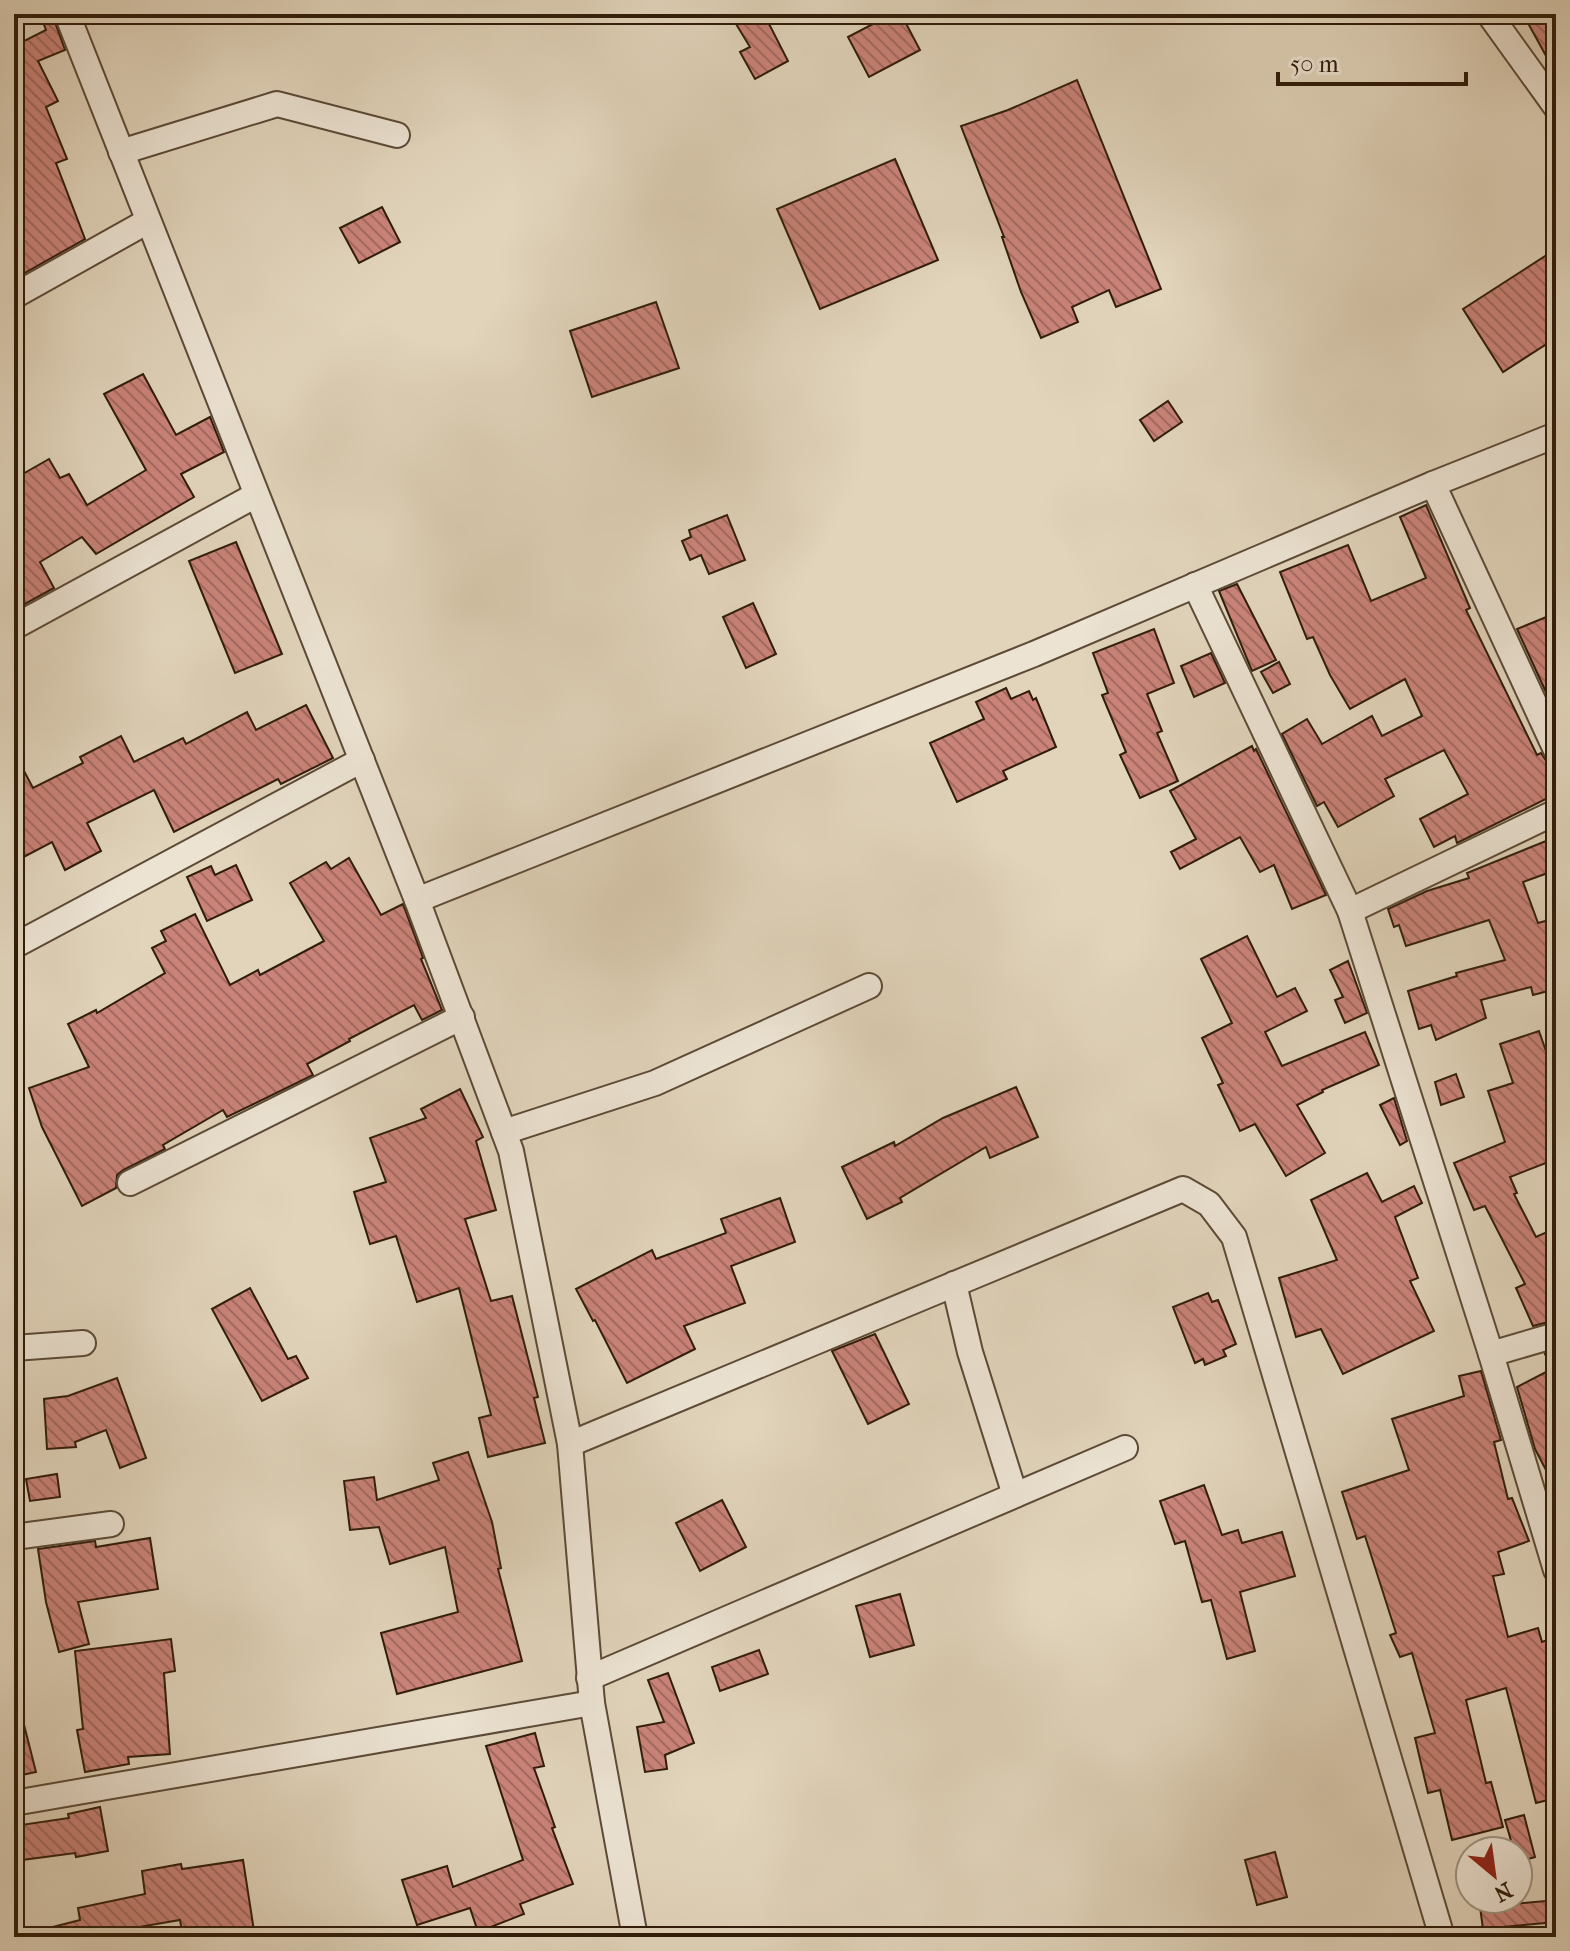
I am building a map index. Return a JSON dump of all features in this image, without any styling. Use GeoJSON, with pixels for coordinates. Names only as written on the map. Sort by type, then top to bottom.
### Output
{"type":"FeatureCollection","features":[{"type":"Feature","properties":{"kind":"street"},"geometry":{"type":"LineString","coordinates":[[67,14],[417,900],[511,1151],[570,1444],[592,1703],[635,1937]]}},
{"type":"Feature","properties":{"kind":"street"},"geometry":{"type":"LineString","coordinates":[[1489,14],[1556,107]]}},
{"type":"Feature","properties":{"kind":"street"},"geometry":{"type":"LineString","coordinates":[[121,152],[277,104],[397,135]]}},
{"type":"Feature","properties":{"kind":"street"},"geometry":{"type":"LineString","coordinates":[[14,296],[148,221]]}},
{"type":"Feature","properties":{"kind":"street"},"geometry":{"type":"LineString","coordinates":[[417,900],[1034,654],[1433,484],[1556,435]]}},
{"type":"Feature","properties":{"kind":"street"},"geometry":{"type":"LineString","coordinates":[[1433,484],[1556,750]]}},
{"type":"Feature","properties":{"kind":"street"},"geometry":{"type":"LineString","coordinates":[[14,627],[256,495]]}},
{"type":"Feature","properties":{"kind":"street"},"geometry":{"type":"LineString","coordinates":[[1195,585],[1350,911],[1491,1354],[1556,1570]]}},
{"type":"Feature","properties":{"kind":"street"},"geometry":{"type":"LineString","coordinates":[[14,946],[362,760]]}},
{"type":"Feature","properties":{"kind":"street"},"geometry":{"type":"LineString","coordinates":[[1350,911],[1556,812]]}},
{"type":"Feature","properties":{"kind":"street"},"geometry":{"type":"LineString","coordinates":[[504,1132],[655,1083],[869,986]]}},
{"type":"Feature","properties":{"kind":"street"},"geometry":{"type":"LineString","coordinates":[[130,1183],[462,1017]]}},
{"type":"Feature","properties":{"kind":"street"},"geometry":{"type":"LineString","coordinates":[[570,1444],[1183,1189],[1209,1204],[1234,1237],[1442,1937]]}},
{"type":"Feature","properties":{"kind":"street"},"geometry":{"type":"LineString","coordinates":[[954,1284],[970,1352],[1015,1495]]}},
{"type":"Feature","properties":{"kind":"street"},"geometry":{"type":"LineString","coordinates":[[1491,1354],[1556,1335]]}},
{"type":"Feature","properties":{"kind":"street"},"geometry":{"type":"LineString","coordinates":[[14,1348],[83,1343]]}},
{"type":"Feature","properties":{"kind":"street"},"geometry":{"type":"LineString","coordinates":[[589,1678],[1125,1448]]}},
{"type":"Feature","properties":{"kind":"street"},"geometry":{"type":"LineString","coordinates":[[14,1537],[111,1524]]}},
{"type":"Feature","properties":{"kind":"street"},"geometry":{"type":"LineString","coordinates":[[14,1803],[592,1703]]}},
{"type":"Feature","properties":{"kind":"building"},"geometry":{"type":"Polygon","coordinates":[[[40,14],[52,14],[65,50],[38,61],[58,101],[46,107],[67,159],[56,163],[85,239],[14,279],[14,46],[46,30],[40,14]]]}},
{"type":"Feature","properties":{"kind":"building"},"geometry":{"type":"Polygon","coordinates":[[[730,14],[764,14],[788,61],[755,79],[740,52],[750,47],[730,14]]]}},
{"type":"Feature","properties":{"kind":"building"},"geometry":{"type":"Polygon","coordinates":[[[892,14],[901,14],[920,50],[869,77],[848,37],[892,14]]]}},
{"type":"Feature","properties":{"kind":"building"},"geometry":{"type":"Polygon","coordinates":[[[1523,14],[1556,14],[1556,74],[1523,14]]]}},
{"type":"Feature","properties":{"kind":"building"},"geometry":{"type":"Polygon","coordinates":[[[1077,80],[1161,289],[1116,307],[1109,290],[1072,307],[1078,322],[1041,338],[1021,292],[1004,237],[961,126],[1008,110],[1077,80]]]}},
{"type":"Feature","properties":{"kind":"building"},"geometry":{"type":"Polygon","coordinates":[[[895,159],[938,260],[820,309],[777,209],[895,159]]]}},
{"type":"Feature","properties":{"kind":"building"},"geometry":{"type":"Polygon","coordinates":[[[382,207],[400,242],[359,263],[340,228],[382,207]]]}},
{"type":"Feature","properties":{"kind":"building"},"geometry":{"type":"Polygon","coordinates":[[[1556,249],[1556,338],[1503,372],[1463,309],[1556,249]]]}},
{"type":"Feature","properties":{"kind":"building"},"geometry":{"type":"Polygon","coordinates":[[[656,302],[679,368],[592,397],[570,331],[656,302]]]}},
{"type":"Feature","properties":{"kind":"building"},"geometry":{"type":"Polygon","coordinates":[[[143,374],[176,435],[210,417],[224,452],[181,474],[194,497],[96,554],[82,537],[40,562],[54,588],[14,610],[14,479],[49,459],[60,478],[69,474],[87,505],[146,470],[104,394],[143,374]]]}},
{"type":"Feature","properties":{"kind":"building"},"geometry":{"type":"Polygon","coordinates":[[[1168,401],[1182,422],[1154,441],[1140,420],[1168,401]]]}},
{"type":"Feature","properties":{"kind":"building"},"geometry":{"type":"Polygon","coordinates":[[[1426,505],[1470,608],[1466,610],[1537,755],[1541,753],[1547,762],[1556,765],[1556,794],[1457,843],[1455,836],[1434,847],[1420,819],[1468,794],[1444,750],[1385,779],[1394,796],[1338,827],[1324,802],[1317,806],[1282,734],[1307,719],[1322,744],[1372,716],[1382,736],[1422,716],[1405,679],[1350,709],[1313,637],[1307,639],[1280,572],[1348,545],[1371,601],[1426,578],[1400,517],[1426,505]]]}},
{"type":"Feature","properties":{"kind":"building"},"geometry":{"type":"Polygon","coordinates":[[[727,515],[745,560],[709,574],[701,555],[690,560],[682,541],[691,537],[689,530],[727,515]]]}},
{"type":"Feature","properties":{"kind":"building"},"geometry":{"type":"Polygon","coordinates":[[[236,542],[282,654],[235,673],[189,561],[236,542]]]}},
{"type":"Feature","properties":{"kind":"building"},"geometry":{"type":"Polygon","coordinates":[[[1237,584],[1276,660],[1252,671],[1219,591],[1237,584]]]}},
{"type":"Feature","properties":{"kind":"building"},"geometry":{"type":"Polygon","coordinates":[[[753,603],[776,654],[746,668],[723,617],[753,603]]]}},
{"type":"Feature","properties":{"kind":"building"},"geometry":{"type":"Polygon","coordinates":[[[1556,613],[1556,714],[1517,629],[1556,613]]]}},
{"type":"Feature","properties":{"kind":"building"},"geometry":{"type":"Polygon","coordinates":[[[1154,629],[1174,683],[1147,694],[1162,731],[1157,733],[1178,781],[1140,798],[1120,755],[1126,752],[1102,695],[1108,693],[1093,653],[1154,629]]]}},
{"type":"Feature","properties":{"kind":"building"},"geometry":{"type":"Polygon","coordinates":[[[1211,653],[1225,683],[1194,697],[1181,666],[1211,653]]]}},
{"type":"Feature","properties":{"kind":"building"},"geometry":{"type":"Polygon","coordinates":[[[1279,662],[1290,684],[1273,693],[1261,672],[1279,662]]]}},
{"type":"Feature","properties":{"kind":"building"},"geometry":{"type":"Polygon","coordinates":[[[1006,688],[1011,699],[1029,691],[1033,700],[1036,698],[1056,747],[1003,771],[1007,779],[957,802],[930,743],[984,719],[976,702],[1006,688]]]}},
{"type":"Feature","properties":{"kind":"building"},"geometry":{"type":"Polygon","coordinates":[[[306,705],[333,758],[281,784],[278,779],[174,832],[154,790],[87,823],[101,851],[65,870],[52,842],[14,862],[14,752],[33,788],[83,763],[80,757],[121,736],[134,762],[183,738],[186,744],[247,712],[256,730],[306,705]]]}},
{"type":"Feature","properties":{"kind":"building"},"geometry":{"type":"Polygon","coordinates":[[[1252,746],[1326,895],[1292,909],[1274,865],[1260,872],[1240,837],[1180,869],[1171,852],[1196,839],[1170,791],[1252,746]]]}},
{"type":"Feature","properties":{"kind":"building"},"geometry":{"type":"Polygon","coordinates":[[[1556,837],[1556,870],[1523,882],[1538,923],[1556,918],[1556,989],[1533,995],[1531,987],[1481,1000],[1486,1018],[1436,1040],[1431,1025],[1419,1029],[1408,991],[1457,976],[1456,973],[1505,960],[1489,920],[1406,946],[1399,925],[1394,927],[1388,909],[1427,891],[1469,878],[1467,873],[1556,837]]]}},
{"type":"Feature","properties":{"kind":"building"},"geometry":{"type":"Polygon","coordinates":[[[349,858],[381,915],[403,904],[442,1010],[422,1020],[414,1005],[349,1039],[307,1064],[313,1075],[227,1117],[223,1110],[163,1145],[165,1149],[123,1170],[117,1175],[116,1188],[82,1206],[42,1127],[29,1088],[89,1067],[68,1024],[96,1010],[97,1013],[165,973],[152,948],[166,941],[161,931],[195,914],[230,985],[258,970],[260,975],[324,941],[290,883],[326,862],[331,869],[349,858]]]}},
{"type":"Feature","properties":{"kind":"building"},"geometry":{"type":"Polygon","coordinates":[[[236,865],[252,900],[207,921],[187,877],[211,866],[215,875],[236,865]]]}},
{"type":"Feature","properties":{"kind":"building"},"geometry":{"type":"Polygon","coordinates":[[[1247,936],[1277,997],[1295,988],[1307,1011],[1265,1032],[1282,1066],[1365,1032],[1379,1065],[1322,1090],[1297,1105],[1325,1153],[1286,1176],[1255,1124],[1240,1131],[1218,1085],[1223,1083],[1202,1038],[1232,1023],[1201,959],[1247,936]]]}},
{"type":"Feature","properties":{"kind":"building"},"geometry":{"type":"Polygon","coordinates":[[[1348,961],[1367,1013],[1345,1023],[1335,1000],[1343,997],[1330,970],[1348,961]]]}},
{"type":"Feature","properties":{"kind":"building"},"geometry":{"type":"Polygon","coordinates":[[[1539,1031],[1556,1080],[1556,1159],[1510,1177],[1517,1193],[1514,1194],[1536,1237],[1556,1228],[1556,1320],[1533,1326],[1516,1288],[1525,1284],[1485,1206],[1474,1210],[1454,1163],[1505,1142],[1488,1091],[1513,1083],[1500,1044],[1539,1031]]]}},
{"type":"Feature","properties":{"kind":"building"},"geometry":{"type":"Polygon","coordinates":[[[1456,1074],[1464,1097],[1441,1105],[1435,1082],[1456,1074]]]}},
{"type":"Feature","properties":{"kind":"building"},"geometry":{"type":"Polygon","coordinates":[[[1016,1087],[1038,1137],[990,1158],[986,1147],[900,1198],[902,1202],[867,1219],[842,1167],[894,1142],[895,1146],[943,1118],[1016,1087]]]}},
{"type":"Feature","properties":{"kind":"building"},"geometry":{"type":"Polygon","coordinates":[[[460,1089],[483,1137],[476,1141],[496,1210],[465,1219],[491,1301],[512,1296],[538,1397],[534,1398],[545,1443],[488,1457],[479,1418],[491,1415],[459,1288],[417,1302],[396,1236],[370,1244],[354,1192],[386,1182],[370,1138],[426,1118],[421,1109],[460,1089]]]}},
{"type":"Feature","properties":{"kind":"building"},"geometry":{"type":"Polygon","coordinates":[[[1394,1098],[1407,1141],[1400,1145],[1380,1105],[1394,1098]]]}},
{"type":"Feature","properties":{"kind":"building"},"geometry":{"type":"Polygon","coordinates":[[[1367,1173],[1382,1202],[1414,1186],[1422,1203],[1395,1217],[1418,1278],[1410,1281],[1434,1331],[1343,1374],[1321,1329],[1296,1337],[1279,1278],[1337,1260],[1311,1200],[1367,1173]]]}},
{"type":"Feature","properties":{"kind":"building"},"geometry":{"type":"Polygon","coordinates":[[[780,1198],[795,1242],[731,1266],[745,1303],[684,1326],[695,1349],[627,1383],[576,1289],[652,1250],[656,1259],[726,1233],[721,1219],[780,1198]]]}},
{"type":"Feature","properties":{"kind":"building"},"geometry":{"type":"Polygon","coordinates":[[[250,1288],[288,1359],[296,1356],[308,1378],[262,1401],[212,1309],[250,1288]]]}},
{"type":"Feature","properties":{"kind":"building"},"geometry":{"type":"Polygon","coordinates":[[[1208,1293],[1212,1302],[1218,1300],[1236,1344],[1223,1350],[1226,1356],[1205,1365],[1203,1359],[1195,1363],[1173,1307],[1208,1293]]]}},
{"type":"Feature","properties":{"kind":"building"},"geometry":{"type":"Polygon","coordinates":[[[875,1334],[909,1404],[868,1424],[832,1351],[875,1334]]]}},
{"type":"Feature","properties":{"kind":"building"},"geometry":{"type":"Polygon","coordinates":[[[1556,1351],[1556,1489],[1535,1449],[1517,1387],[1552,1369],[1545,1354],[1556,1351]]]}},
{"type":"Feature","properties":{"kind":"building"},"geometry":{"type":"Polygon","coordinates":[[[1481,1371],[1501,1440],[1494,1442],[1508,1499],[1512,1498],[1529,1541],[1498,1552],[1504,1574],[1493,1576],[1508,1637],[1538,1628],[1542,1642],[1547,1640],[1556,1672],[1556,1778],[1551,1779],[1556,1798],[1536,1803],[1506,1688],[1466,1700],[1486,1783],[1491,1782],[1503,1827],[1472,1835],[1454,1835],[1452,1840],[1440,1790],[1428,1793],[1415,1738],[1435,1733],[1412,1653],[1400,1657],[1390,1635],[1396,1633],[1365,1536],[1357,1539],[1342,1492],[1409,1470],[1392,1419],[1464,1396],[1459,1376],[1481,1371]]]}},
{"type":"Feature","properties":{"kind":"building"},"geometry":{"type":"Polygon","coordinates":[[[117,1378],[146,1458],[120,1468],[106,1430],[75,1442],[76,1447],[47,1449],[44,1399],[68,1396],[117,1378]]]}},
{"type":"Feature","properties":{"kind":"building"},"geometry":{"type":"Polygon","coordinates":[[[468,1452],[492,1522],[501,1568],[498,1569],[522,1661],[397,1694],[381,1633],[458,1612],[445,1547],[390,1564],[379,1527],[350,1530],[344,1481],[374,1477],[377,1500],[439,1480],[433,1463],[468,1452]]]}},
{"type":"Feature","properties":{"kind":"building"},"geometry":{"type":"Polygon","coordinates":[[[57,1474],[60,1497],[30,1501],[26,1479],[57,1474]]]}},
{"type":"Feature","properties":{"kind":"building"},"geometry":{"type":"Polygon","coordinates":[[[1204,1485],[1222,1535],[1238,1530],[1242,1543],[1282,1532],[1295,1576],[1240,1592],[1255,1651],[1227,1659],[1211,1600],[1202,1602],[1185,1541],[1175,1544],[1160,1501],[1204,1485]]]}},
{"type":"Feature","properties":{"kind":"building"},"geometry":{"type":"Polygon","coordinates":[[[722,1500],[746,1547],[700,1571],[676,1523],[722,1500]]]}},
{"type":"Feature","properties":{"kind":"building"},"geometry":{"type":"Polygon","coordinates":[[[150,1538],[158,1589],[78,1602],[89,1644],[59,1652],[46,1602],[38,1549],[95,1541],[96,1547],[150,1538]]]}},
{"type":"Feature","properties":{"kind":"building"},"geometry":{"type":"Polygon","coordinates":[[[900,1594],[914,1645],[870,1657],[856,1606],[900,1594]]]}},
{"type":"Feature","properties":{"kind":"building"},"geometry":{"type":"Polygon","coordinates":[[[171,1639],[175,1671],[164,1673],[170,1754],[128,1757],[129,1764],[85,1772],[77,1730],[83,1729],[75,1651],[171,1639]]]}},
{"type":"Feature","properties":{"kind":"building"},"geometry":{"type":"Polygon","coordinates":[[[759,1650],[768,1674],[720,1691],[712,1667],[759,1650]]]}},
{"type":"Feature","properties":{"kind":"building"},"geometry":{"type":"Polygon","coordinates":[[[668,1673],[694,1743],[665,1755],[667,1769],[645,1772],[637,1727],[664,1722],[648,1680],[668,1673]]]}},
{"type":"Feature","properties":{"kind":"building"},"geometry":{"type":"Polygon","coordinates":[[[21,1713],[36,1772],[17,1776],[14,1765],[14,1714],[21,1713]]]}},
{"type":"Feature","properties":{"kind":"building"},"geometry":{"type":"Polygon","coordinates":[[[535,1733],[544,1766],[534,1768],[573,1884],[520,1904],[524,1914],[478,1932],[470,1908],[417,1925],[402,1880],[447,1866],[453,1887],[523,1860],[486,1746],[535,1733]]]}},
{"type":"Feature","properties":{"kind":"building"},"geometry":{"type":"Polygon","coordinates":[[[100,1807],[108,1851],[76,1857],[75,1853],[14,1861],[14,1826],[69,1818],[68,1814],[100,1807]]]}},
{"type":"Feature","properties":{"kind":"building"},"geometry":{"type":"Polygon","coordinates":[[[1524,1815],[1529,1835],[1509,1835],[1505,1820],[1524,1815]]]}},
{"type":"Feature","properties":{"kind":"building"},"geometry":{"type":"Polygon","coordinates":[[[1275,1852],[1287,1897],[1257,1905],[1245,1860],[1275,1852]]]}},
{"type":"Feature","properties":{"kind":"building"},"geometry":{"type":"Polygon","coordinates":[[[243,1860],[254,1931],[212,1937],[183,1937],[180,1920],[133,1928],[135,1937],[42,1937],[41,1930],[80,1920],[78,1908],[145,1894],[142,1871],[181,1864],[182,1869],[243,1860]]]}},
{"type":"Feature","properties":{"kind":"building"},"geometry":{"type":"Polygon","coordinates":[[[1556,1900],[1556,1922],[1483,1929],[1481,1915],[1534,1915],[1534,1902],[1556,1900]]]}}]}
